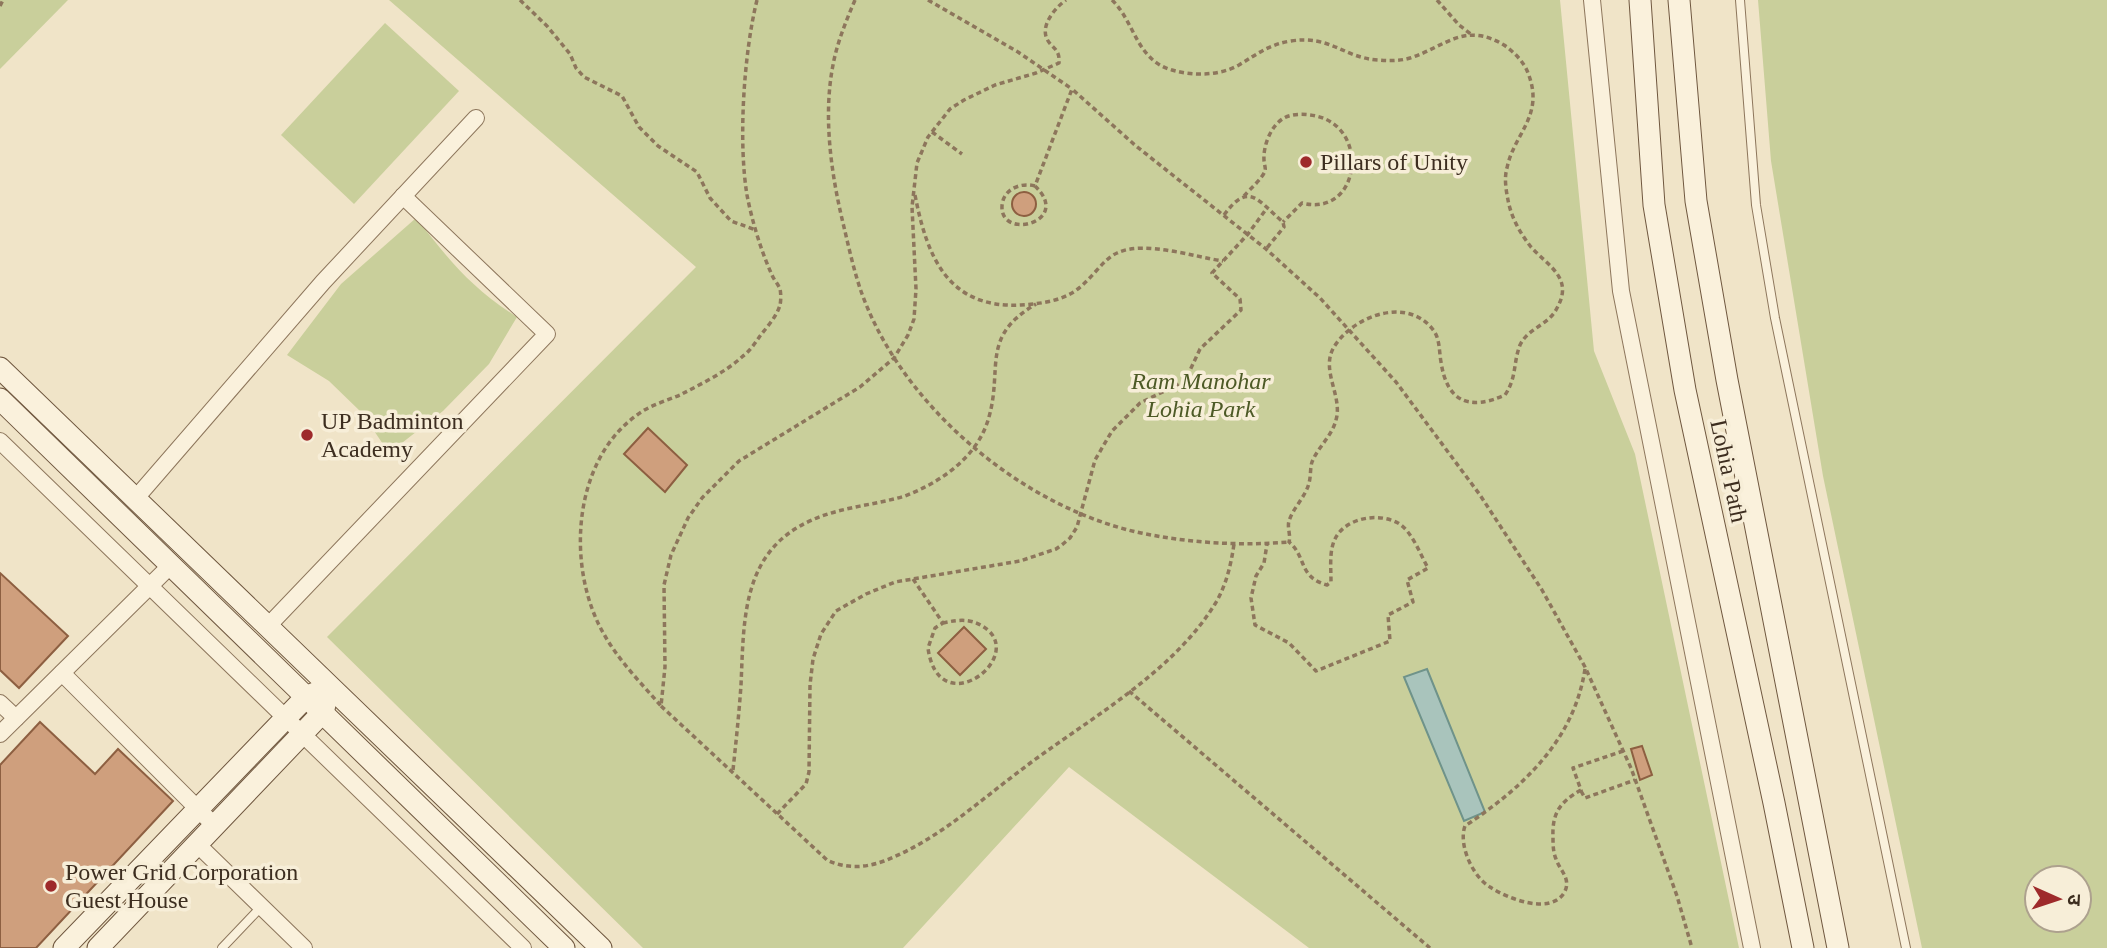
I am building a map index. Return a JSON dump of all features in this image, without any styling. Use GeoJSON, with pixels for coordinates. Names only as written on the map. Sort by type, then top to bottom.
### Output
{"type":"FeatureCollection","features":[{"type":"Feature","properties":{"kind":"street"},"geometry":{"type":"LineString","coordinates":[[1592,0],[1622,291],[1752,948]]}},
{"type":"Feature","properties":{"kind":"street","name":"Lohia Path"},"geometry":{"type":"LineString","coordinates":[[1640,0],[1654,205],[1685,390],[1803,948]]}},
{"type":"Feature","properties":{"kind":"street","name":"Lohia Path"},"geometry":{"type":"LineString","coordinates":[[1679,0],[1696,201],[1727,380],[1838,948]]}},
{"type":"Feature","properties":{"kind":"street"},"geometry":{"type":"LineString","coordinates":[[136,498],[323,282],[476,118]]}},
{"type":"Feature","properties":{"kind":"street"},"geometry":{"type":"LineString","coordinates":[[269,625],[547,334],[403,196]]}},
{"type":"Feature","properties":{"kind":"street"},"geometry":{"type":"LineString","coordinates":[[0,368],[601,948]]}},
{"type":"Feature","properties":{"kind":"street"},"geometry":{"type":"LineString","coordinates":[[0,399],[564,948]]}},
{"type":"Feature","properties":{"kind":"street"},"geometry":{"type":"LineString","coordinates":[[0,441],[523,948]]}},
{"type":"Feature","properties":{"kind":"street"},"geometry":{"type":"LineString","coordinates":[[0,734],[171,565]]}},
{"type":"Feature","properties":{"kind":"street"},"geometry":{"type":"LineString","coordinates":[[62,673],[215,826]]}},
{"type":"Feature","properties":{"kind":"street"},"geometry":{"type":"LineString","coordinates":[[64,948],[306,697],[331,686]]}},
{"type":"Feature","properties":{"kind":"street"},"geometry":{"type":"LineString","coordinates":[[98,948],[323,712],[331,686]]}},
{"type":"Feature","properties":{"kind":"street"},"geometry":{"type":"LineString","coordinates":[[0,703],[16,719]]}},
{"type":"Feature","properties":{"kind":"street"},"geometry":{"type":"LineString","coordinates":[[197,844],[304,948]]}},
{"type":"Feature","properties":{"kind":"lane"},"geometry":{"type":"LineString","coordinates":[[1740,0],[1756,205],[1775,318],[1906,948]]}},
{"type":"Feature","properties":{"kind":"lane"},"geometry":{"type":"LineString","coordinates":[[222,948],[261,907]]}},
{"type":"Feature","properties":{"kind":"path"},"geometry":{"type":"LineString","coordinates":[[0,6],[3,0]]}},
{"type":"Feature","properties":{"kind":"path"},"geometry":{"type":"LineString","coordinates":[[520,0],[547,26],[570,54],[576,68],[584,77],[622,96],[639,127],[658,146],[697,172],[710,198],[732,221],[756,230]]}},
{"type":"Feature","properties":{"kind":"path"},"geometry":{"type":"LineString","coordinates":[[757,0],[746,66],[744,142],[747,194],[756,230],[780,291],[780,306],[774,318],[744,356],[707,380],[639,414],[618,430],[600,456],[588,485],[581,521],[580,545],[592,609],[604,636],[620,659],[662,706],[827,860],[840,866],[856,867],[882,862],[929,839],[1129,691],[1182,645],[1215,605],[1231,565],[1234,544]]}},
{"type":"Feature","properties":{"kind":"path"},"geometry":{"type":"LineString","coordinates":[[855,0],[843,29],[833,66],[829,114],[838,201],[858,284],[869,312],[894,358],[932,409],[948,427],[1010,475],[1083,513],[1140,533],[1216,544],[1289,542]]}},
{"type":"Feature","properties":{"kind":"path"},"geometry":{"type":"LineString","coordinates":[[928,0],[1044,68],[1072,89],[1136,146],[1301,279],[1396,382],[1480,495],[1542,590],[1585,667],[1635,779],[1692,948]]}},
{"type":"Feature","properties":{"kind":"path"},"geometry":{"type":"LineString","coordinates":[[662,706],[665,667],[664,585],[671,555],[688,518],[702,498],[739,461],[860,387],[894,358],[914,319],[916,289],[912,234],[913,188],[917,163],[932,132],[950,108],[1009,80],[1059,63],[1055,47],[1047,39],[1046,32],[1051,15],[1058,5],[1066,0]]}},
{"type":"Feature","properties":{"kind":"path"},"geometry":{"type":"LineString","coordinates":[[1112,0],[1122,12],[1138,45],[1150,58],[1171,70],[1190,74],[1227,70],[1257,52],[1289,41],[1328,42],[1366,58],[1390,61],[1409,58],[1451,39],[1472,35],[1488,37],[1508,48],[1527,70],[1531,82],[1531,112],[1527,127],[1509,159],[1506,188],[1511,214],[1517,226],[1533,249],[1557,270],[1562,296],[1558,307],[1545,324],[1530,333],[1520,345],[1513,384],[1505,395],[1481,403],[1462,401],[1447,387],[1438,339],[1430,327],[1408,314],[1372,315],[1349,331],[1332,349],[1330,356],[1331,374],[1338,398],[1337,420],[1312,462],[1309,485],[1289,522],[1289,542],[1297,551],[1308,576],[1327,585],[1331,582],[1332,550],[1339,532],[1363,518],[1380,517],[1399,523],[1412,538],[1428,568],[1407,580],[1413,602],[1388,615],[1390,641],[1316,671],[1289,643],[1255,625],[1251,598],[1256,576],[1264,563],[1267,544]]}},
{"type":"Feature","properties":{"kind":"path"},"geometry":{"type":"LineString","coordinates":[[1437,0],[1459,25],[1472,35]]}},
{"type":"Feature","properties":{"kind":"path"},"geometry":{"type":"LineString","coordinates":[[1035,186],[1072,89]]}},
{"type":"Feature","properties":{"kind":"path"},"geometry":{"type":"LineString","coordinates":[[1244,196],[1265,172],[1267,141],[1284,118],[1304,115],[1330,121],[1344,134],[1351,149],[1351,178],[1344,190],[1331,201],[1302,203],[1283,222]]}},
{"type":"Feature","properties":{"kind":"path"},"geometry":{"type":"LineString","coordinates":[[932,132],[962,154]]}},
{"type":"Feature","properties":{"kind":"path"},"geometry":{"type":"LineString","coordinates":[[1016,186],[1035,186],[1045,199],[1042,215],[1038,221],[1027,226],[1012,222],[1002,206],[1006,195],[1016,186]]}},
{"type":"Feature","properties":{"kind":"path"},"geometry":{"type":"LineString","coordinates":[[913,188],[920,222],[936,265],[960,290],[978,300],[1005,306],[1036,304],[1068,295],[1080,288],[1116,253],[1137,249],[1223,261]]}},
{"type":"Feature","properties":{"kind":"path"},"geometry":{"type":"LineString","coordinates":[[1223,215],[1238,198],[1244,196],[1253,197],[1267,208],[1283,222],[1284,227],[1266,249]]}},
{"type":"Feature","properties":{"kind":"path"},"geometry":{"type":"LineString","coordinates":[[777,814],[806,784],[809,772],[813,659],[821,634],[836,611],[895,582],[1020,561],[1056,549],[1070,538],[1083,513],[1095,460],[1112,430],[1140,403],[1185,381],[1200,349],[1241,310],[1240,299],[1212,273],[1248,234],[1267,208]]}},
{"type":"Feature","properties":{"kind":"path"},"geometry":{"type":"LineString","coordinates":[[733,772],[744,617],[750,589],[769,552],[798,528],[813,520],[918,491],[954,470],[983,434],[991,409],[995,352],[999,340],[1014,320],[1036,304]]}},
{"type":"Feature","properties":{"kind":"path"},"geometry":{"type":"LineString","coordinates":[[913,579],[943,623]]}},
{"type":"Feature","properties":{"kind":"path"},"geometry":{"type":"LineString","coordinates":[[975,621],[993,636],[996,647],[993,660],[980,678],[957,684],[937,674],[928,648],[935,628],[943,623],[975,621]]}},
{"type":"Feature","properties":{"kind":"path"},"geometry":{"type":"LineString","coordinates":[[1581,790],[1558,807],[1553,818],[1555,858],[1566,876],[1567,887],[1558,900],[1550,904],[1529,903],[1490,887],[1479,877],[1462,841],[1465,826],[1505,798],[1534,772],[1553,749],[1576,704],[1585,667]]}},
{"type":"Feature","properties":{"kind":"path"},"geometry":{"type":"LineString","coordinates":[[1129,691],[1430,948]]}},
{"type":"Feature","properties":{"kind":"path"},"geometry":{"type":"LineString","coordinates":[[1623,751],[1573,768],[1581,790],[1585,798],[1635,779]]}},
{"type":"Feature","properties":{"kind":"green space"},"geometry":{"type":"Polygon","coordinates":[[[0,0],[68,0],[0,69],[0,0]]]}},
{"type":"Feature","properties":{"kind":"green space","name":"Ram Manohar Lohia Park"},"geometry":{"type":"Polygon","coordinates":[[[389,0],[1560,0],[1594,351],[1635,454],[1739,948],[1309,948],[1069,767],[903,948],[643,948],[327,637],[696,267],[389,0]]]}},
{"type":"Feature","properties":{"kind":"green space"},"geometry":{"type":"Polygon","coordinates":[[[1758,0],[2107,0],[2107,948],[1922,948],[1823,476],[1771,161],[1758,0]]]}},
{"type":"Feature","properties":{"kind":"green space"},"geometry":{"type":"Polygon","coordinates":[[[385,23],[459,91],[354,204],[281,135],[385,23]]]}},
{"type":"Feature","properties":{"kind":"green space"},"geometry":{"type":"Polygon","coordinates":[[[416,218],[462,272],[486,295],[517,317],[489,364],[443,411],[389,453],[362,413],[329,381],[287,355],[341,284],[416,218]]]}},
{"type":"Feature","properties":{"kind":"water"},"geometry":{"type":"Polygon","coordinates":[[[1427,669],[1485,812],[1464,821],[1404,677],[1427,669]]]}},
{"type":"Feature","properties":{"kind":"building"},"geometry":{"type":"Polygon","coordinates":[[[1024,192],[1033,195],[1036,204],[1033,213],[1024,216],[1015,213],[1012,204],[1015,195],[1024,192]]]}},
{"type":"Feature","properties":{"kind":"building"},"geometry":{"type":"Polygon","coordinates":[[[648,428],[687,465],[665,492],[624,454],[648,428]]]}},
{"type":"Feature","properties":{"kind":"building"},"geometry":{"type":"Polygon","coordinates":[[[0,573],[68,636],[19,688],[0,670],[0,573]]]}},
{"type":"Feature","properties":{"kind":"building"},"geometry":{"type":"Polygon","coordinates":[[[964,627],[986,649],[960,675],[938,653],[964,627]]]}},
{"type":"Feature","properties":{"kind":"building"},"geometry":{"type":"Polygon","coordinates":[[[40,722],[95,774],[118,749],[173,801],[36,948],[0,948],[0,765],[40,722]]]}},
{"type":"Feature","properties":{"kind":"building"},"geometry":{"type":"Polygon","coordinates":[[[1642,746],[1652,775],[1640,780],[1631,749],[1642,746]]]}},
{"type":"Feature","properties":{"kind":"place","name":"Pillars of Unity"},"geometry":{"type":"Point","coordinates":[1306,162]}},
{"type":"Feature","properties":{"kind":"place","name":"UP Badminton Academy"},"geometry":{"type":"Point","coordinates":[307,435]}},
{"type":"Feature","properties":{"kind":"place","name":"Power Grid Corporation Guest House"},"geometry":{"type":"Point","coordinates":[51,886]}}]}
